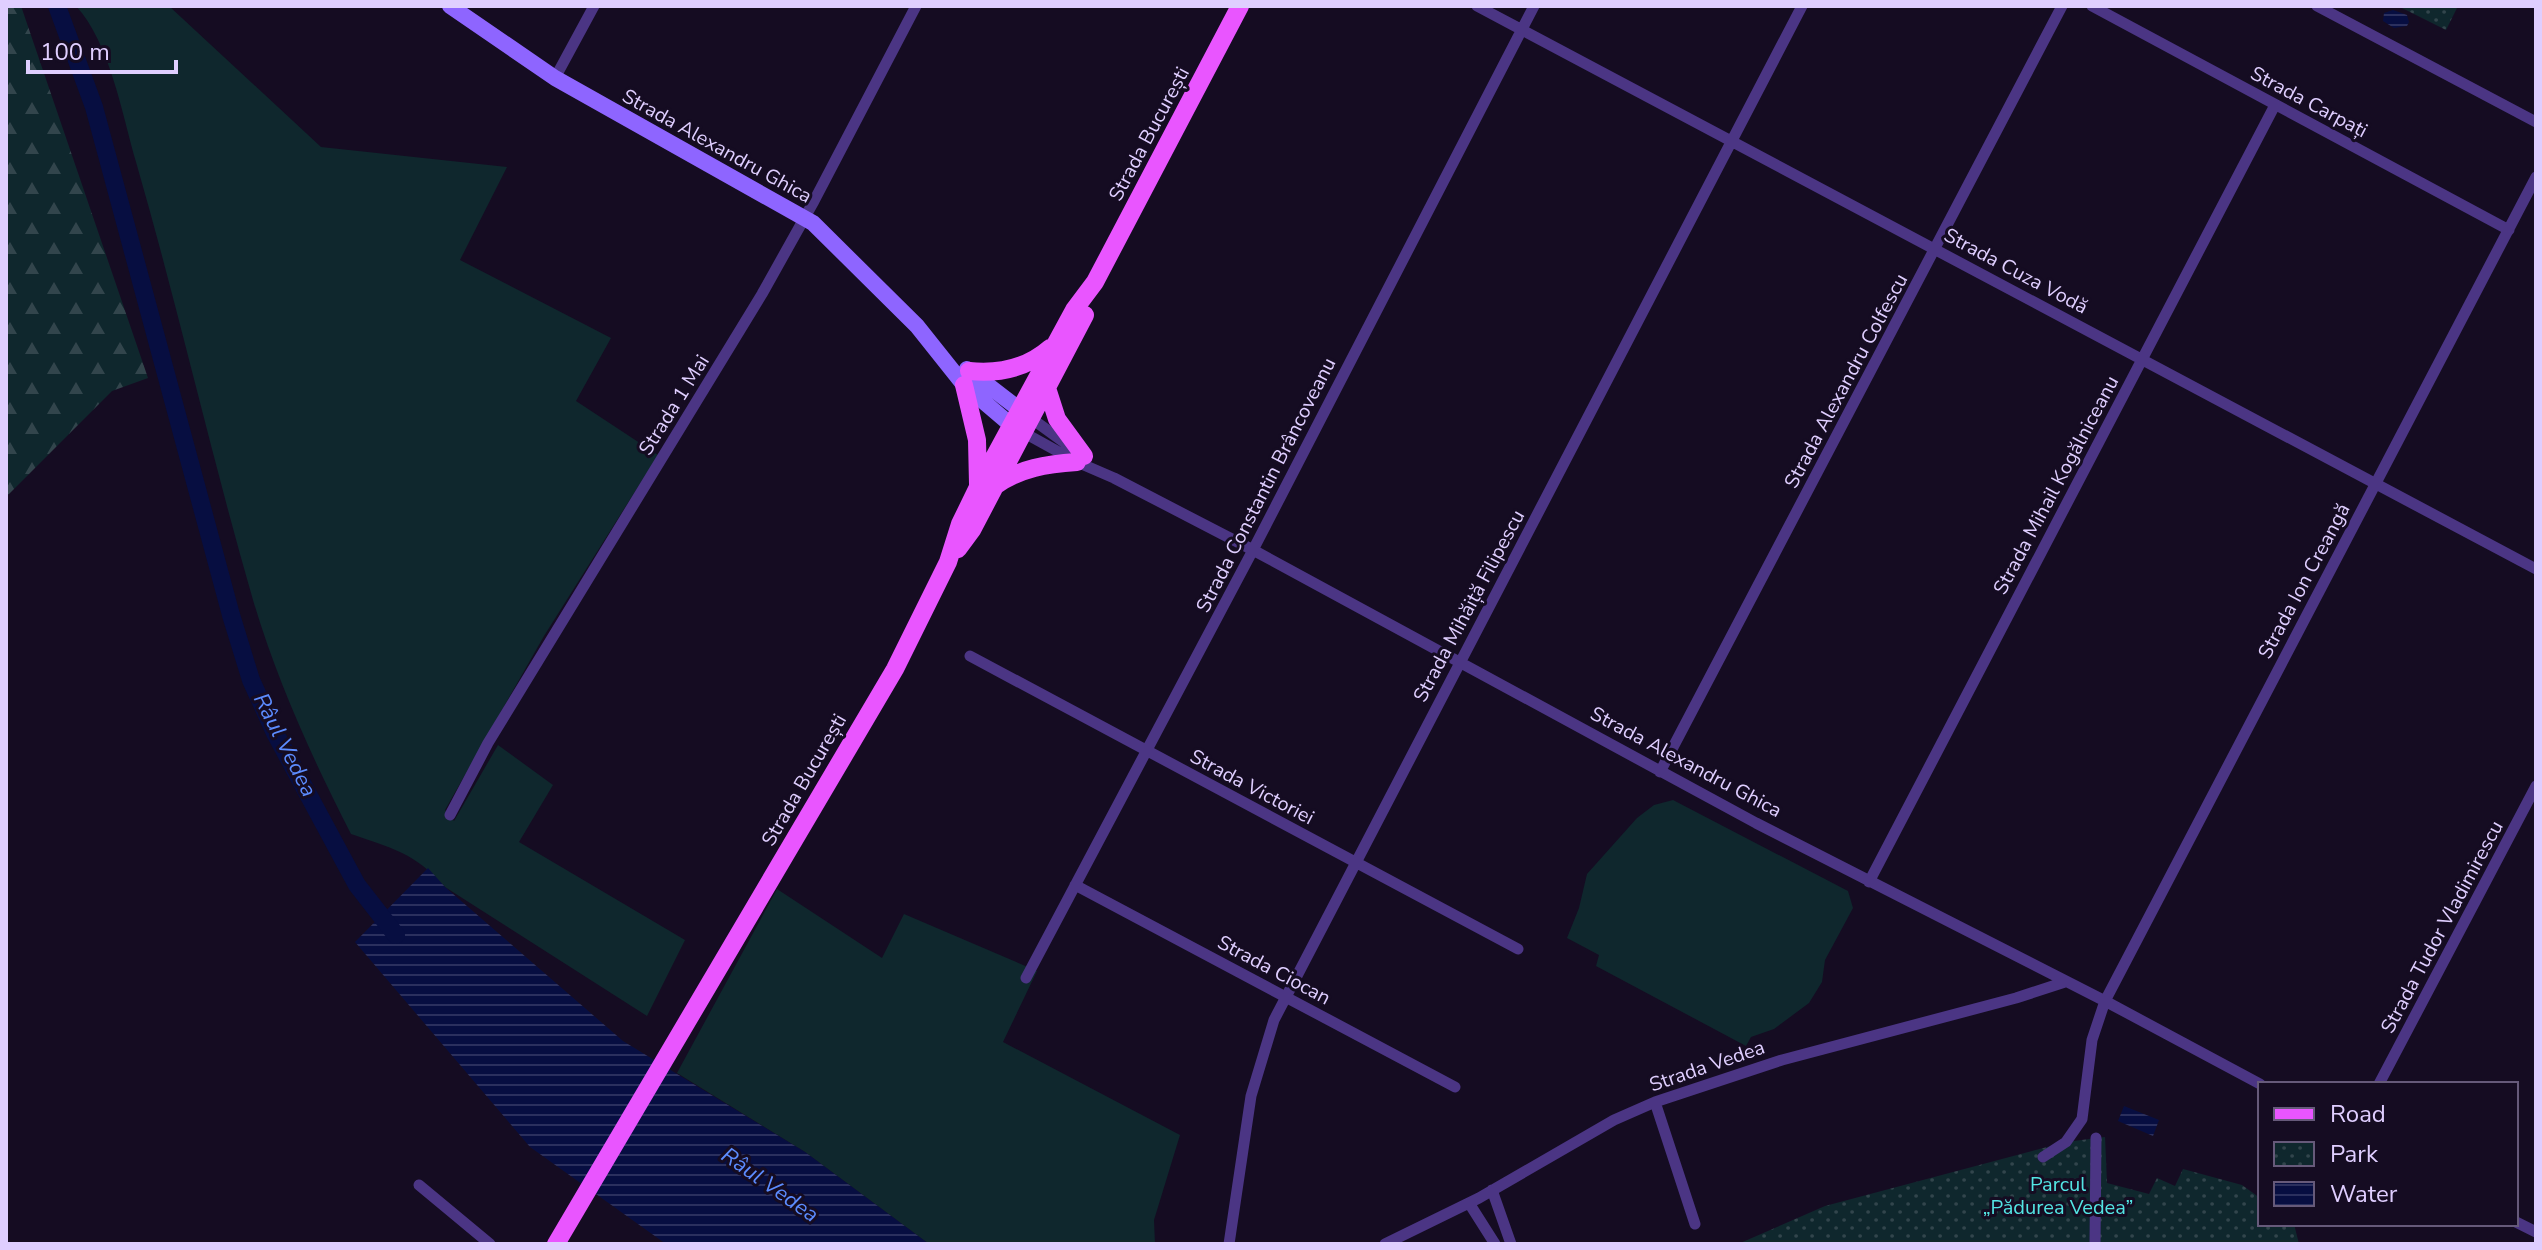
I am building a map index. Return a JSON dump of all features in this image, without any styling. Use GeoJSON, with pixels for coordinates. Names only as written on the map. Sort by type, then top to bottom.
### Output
{"type":"FeatureCollection","features":[{"type":"Feature","properties":{"kind":"main road","name":"Strada București"},"geometry":{"type":"LineString","coordinates":[[556,1244],[895,669],[948,562],[972,530],[986,488],[1021,421],[1055,344],[1074,310],[1095,282],[1240,6]]}},
{"type":"Feature","properties":{"kind":"main road","name":"Strada București"},"geometry":{"type":"LineString","coordinates":[[1021,421],[1047,388],[1086,314],[1095,282]]}},
{"type":"Feature","properties":{"kind":"main road"},"geometry":{"type":"LineString","coordinates":[[1047,388],[1057,419],[1086,463],[1036,466],[986,488],[967,378],[1022,365],[1055,344]]}},
{"type":"Feature","properties":{"kind":"street","name":"Strada Alexandru Ghica"},"geometry":{"type":"LineString","coordinates":[[450,6],[555,78],[805,218],[967,378],[1021,421],[1086,463],[1253,550],[1660,772],[2258,1083]]}},
{"type":"Feature","properties":{"kind":"street"},"geometry":{"type":"LineString","coordinates":[[555,78],[594,6]]}},
{"type":"Feature","properties":{"kind":"street","name":"Strada 1 Mai"},"geometry":{"type":"LineString","coordinates":[[450,815],[488,743],[726,354],[805,218],[916,6]]}},
{"type":"Feature","properties":{"kind":"street","name":"Strada Cuza Vodă"},"geometry":{"type":"LineString","coordinates":[[1477,6],[2536,569]]}},
{"type":"Feature","properties":{"kind":"street","name":"Strada Constantin Brâncoveanu"},"geometry":{"type":"LineString","coordinates":[[1026,978],[1253,550],[1534,6]]}},
{"type":"Feature","properties":{"kind":"street","name":"Strada Mihăiță Filipescu"},"geometry":{"type":"LineString","coordinates":[[1229,1244],[1251,1096],[1265,1040],[1285,996],[1802,6]]}},
{"type":"Feature","properties":{"kind":"street","name":"Strada Alexandru Colfescu"},"geometry":{"type":"LineString","coordinates":[[1660,772],[2062,6]]}},
{"type":"Feature","properties":{"kind":"street","name":"Strada Carpați"},"geometry":{"type":"LineString","coordinates":[[2092,6],[2509,230]]}},
{"type":"Feature","properties":{"kind":"street"},"geometry":{"type":"LineString","coordinates":[[2317,6],[2536,122]]}},
{"type":"Feature","properties":{"kind":"street","name":"Strada Mihail Kogălniceanu"},"geometry":{"type":"LineString","coordinates":[[1869,882],[2275,105]]}},
{"type":"Feature","properties":{"kind":"street","name":"Strada Ion Creangă"},"geometry":{"type":"LineString","coordinates":[[2043,1157],[2066,1142],[2082,1119],[2092,1040],[2105,1001],[2536,177]]}},
{"type":"Feature","properties":{"kind":"street","name":"Strada Victoriei"},"geometry":{"type":"LineString","coordinates":[[970,656],[1518,949]]}},
{"type":"Feature","properties":{"kind":"street","name":"Strada Tudor Vladimirescu"},"geometry":{"type":"LineString","coordinates":[[2380,1082],[2536,786]]}},
{"type":"Feature","properties":{"kind":"street","name":"Strada Ciocan"},"geometry":{"type":"LineString","coordinates":[[1075,885],[1455,1087]]}},
{"type":"Feature","properties":{"kind":"street"},"geometry":{"type":"LineString","coordinates":[[2031,994],[2036,985],[2035,967]]}},
{"type":"Feature","properties":{"kind":"street","name":"Strada Vedea"},"geometry":{"type":"LineString","coordinates":[[1385,1244],[1469,1203],[1614,1120],[1655,1102],[1782,1060],[2031,994],[2065,982]]}},
{"type":"Feature","properties":{"kind":"street"},"geometry":{"type":"LineString","coordinates":[[1655,1102],[1695,1224]]}},
{"type":"Feature","properties":{"kind":"street"},"geometry":{"type":"LineString","coordinates":[[2095,1244],[2096,1138]]}},
{"type":"Feature","properties":{"kind":"street"},"geometry":{"type":"LineString","coordinates":[[419,1185],[490,1244]]}},
{"type":"Feature","properties":{"kind":"street"},"geometry":{"type":"LineString","coordinates":[[1492,1190],[1511,1244]]}},
{"type":"Feature","properties":{"kind":"street"},"geometry":{"type":"LineString","coordinates":[[1469,1203],[1495,1244]]}},
{"type":"Feature","properties":{"kind":"street"},"geometry":{"type":"LineString","coordinates":[[2518,1223],[2536,1232]]}},
{"type":"Feature","properties":{"kind":"green space"},"geometry":{"type":"Polygon","coordinates":[[[6,6],[21,6],[148,378],[112,391],[6,497],[6,6]]]}},
{"type":"Feature","properties":{"kind":"green space"},"geometry":{"type":"Polygon","coordinates":[[[76,6],[169,6],[321,147],[507,167],[460,260],[611,338],[576,401],[658,455],[544,636],[445,810],[454,821],[498,745],[553,785],[519,842],[685,940],[647,1016],[445,887],[413,859],[351,834],[297,720],[253,600],[114,80],[98,39],[76,6]]]}},
{"type":"Feature","properties":{"kind":"green space"},"geometry":{"type":"Polygon","coordinates":[[[2398,6],[2458,6],[2446,30],[2398,6]]]}},
{"type":"Feature","properties":{"kind":"green space"},"geometry":{"type":"Polygon","coordinates":[[[1673,800],[1848,891],[1853,908],[1825,960],[1822,982],[1809,1003],[1774,1029],[1751,1037],[1746,1046],[1596,966],[1599,955],[1567,938],[1579,908],[1587,874],[1637,818],[1654,805],[1673,800]]]}},
{"type":"Feature","properties":{"kind":"green space"},"geometry":{"type":"Polygon","coordinates":[[[777,889],[882,958],[904,914],[1037,971],[1003,1042],[1180,1135],[1154,1220],[1155,1244],[929,1244],[805,1152],[677,1073],[777,889]]]}},
{"type":"Feature","properties":{"kind":"green space","name":"Parcul „Pădurea Vedea”"},"geometry":{"type":"Polygon","coordinates":[[[2105,1137],[2107,1183],[2149,1194],[2157,1178],[2175,1186],[2183,1169],[2242,1185],[2258,1197],[2258,1226],[2294,1226],[2299,1244],[1738,1244],[1825,1206],[2066,1142],[2105,1137]]]}},
{"type":"Feature","properties":{"kind":"water"},"geometry":{"type":"Polygon","coordinates":[[[2393,10],[2407,15],[2407,26],[2394,28],[2383,21],[2384,13],[2393,10]]]}},
{"type":"Feature","properties":{"kind":"water"},"geometry":{"type":"Polygon","coordinates":[[[428,868],[445,887],[623,1041],[805,1152],[929,1244],[666,1244],[530,1147],[355,942],[428,868]]]}},
{"type":"Feature","properties":{"kind":"water"},"geometry":{"type":"Polygon","coordinates":[[[2124,1106],[2159,1120],[2153,1136],[2118,1121],[2124,1106]]]}},
{"type":"Feature","properties":{"kind":"waterway","name":"Râul Vedea"},"geometry":{"type":"LineString","coordinates":[[57,6],[94,107],[251,680],[275,733],[357,885],[396,935]]}}]}
